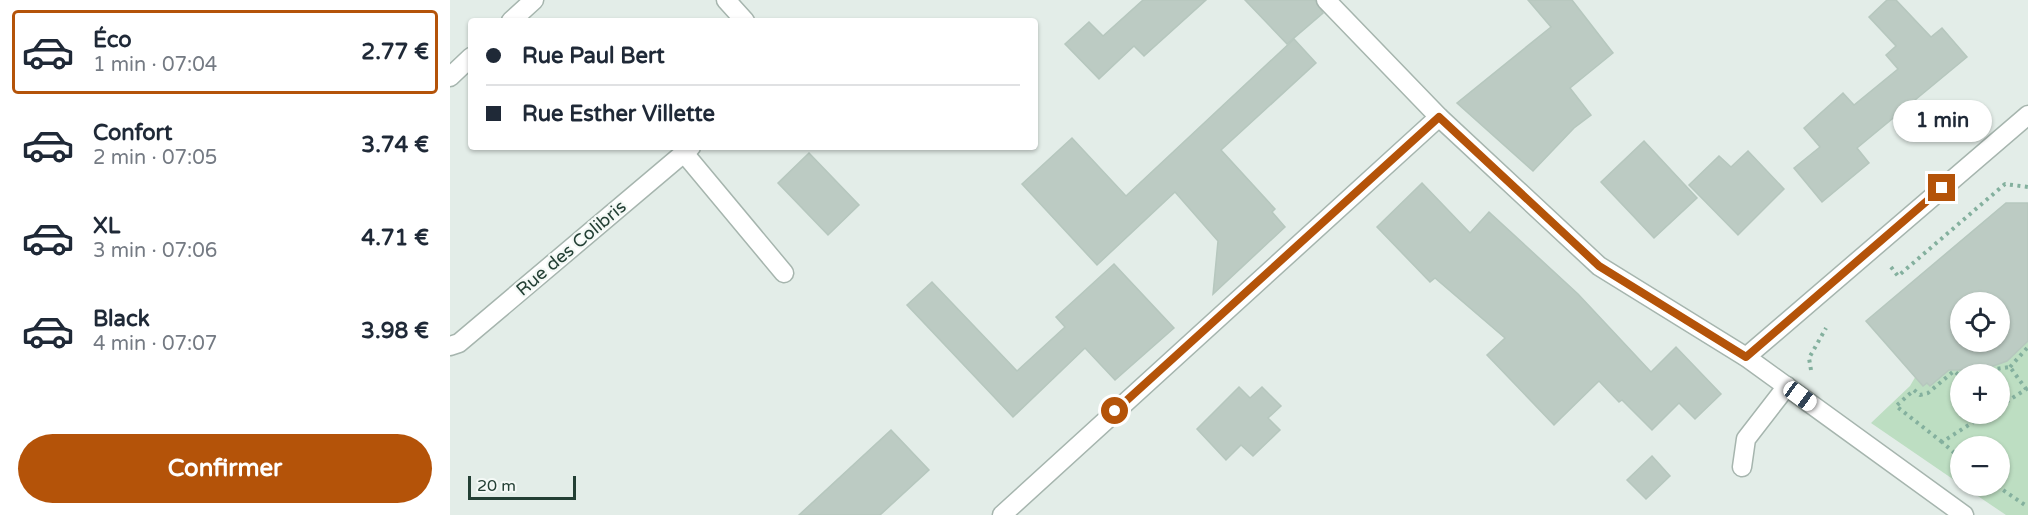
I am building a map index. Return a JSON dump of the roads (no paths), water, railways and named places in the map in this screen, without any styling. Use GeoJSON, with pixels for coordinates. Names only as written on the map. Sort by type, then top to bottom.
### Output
{"type":"FeatureCollection","features":[{"type":"Feature","properties":{"kind":"street"},"geometry":{"type":"LineString","coordinates":[[514,18],[534,0]]}},
{"type":"Feature","properties":{"kind":"street"},"geometry":{"type":"LineString","coordinates":[[726,0],[742,18]]}},
{"type":"Feature","properties":{"kind":"street"},"geometry":{"type":"LineString","coordinates":[[1326,0],[1439,117],[1599,266],[1746,357],[1964,515]]}},
{"type":"Feature","properties":{"kind":"street"},"geometry":{"type":"LineString","coordinates":[[450,77],[468,60]]}},
{"type":"Feature","properties":{"kind":"street"},"geometry":{"type":"LineString","coordinates":[[1746,357],[2028,115]]}},
{"type":"Feature","properties":{"kind":"street"},"geometry":{"type":"LineString","coordinates":[[1002,515],[1439,117]]}},
{"type":"Feature","properties":{"kind":"street"},"geometry":{"type":"LineString","coordinates":[[687,150],[784,273]]}},
{"type":"Feature","properties":{"kind":"street","name":"Rue des Colibris"},"geometry":{"type":"LineString","coordinates":[[450,346],[459,343],[687,150]]}},
{"type":"Feature","properties":{"kind":"street"},"geometry":{"type":"LineString","coordinates":[[1742,467],[1746,439],[1787,386]]}}]}
